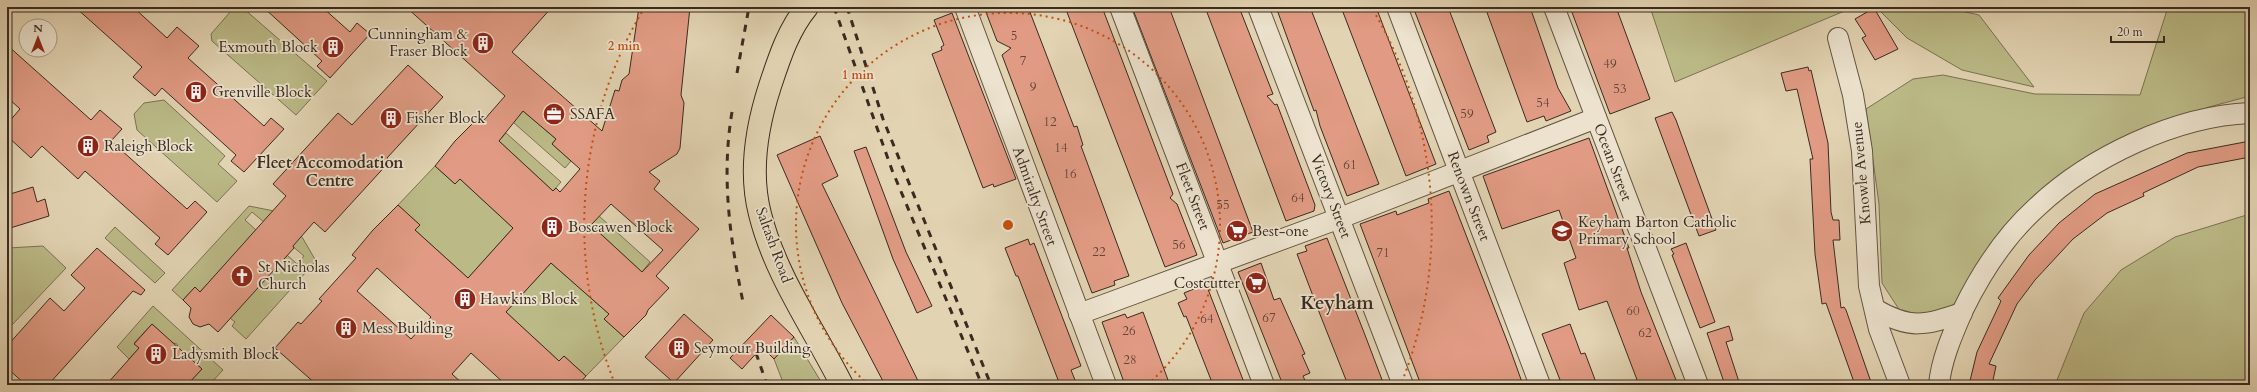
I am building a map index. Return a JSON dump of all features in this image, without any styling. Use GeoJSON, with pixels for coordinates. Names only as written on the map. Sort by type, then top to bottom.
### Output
{"type":"FeatureCollection","features":[{"type":"Feature","properties":{"kind":"main road","name":"Saltash Road"},"geometry":{"type":"LineString","coordinates":[[805,9],[786,42],[762,113],[756,154],[756,193],[760,214],[777,261],[842,385]]}},
{"type":"Feature","properties":{"kind":"street","name":"Admiralty Street"},"geometry":{"type":"LineString","coordinates":[[965,7],[1106,385]]}},
{"type":"Feature","properties":{"kind":"street","name":"Fleet Street"},"geometry":{"type":"LineString","coordinates":[[1120,7],[1219,263],[1264,385]]}},
{"type":"Feature","properties":{"kind":"street","name":"Victory Street"},"geometry":{"type":"LineString","coordinates":[[1258,7],[1403,385]]}},
{"type":"Feature","properties":{"kind":"street","name":"Renown Street"},"geometry":{"type":"LineString","coordinates":[[1397,7],[1540,385]]}},
{"type":"Feature","properties":{"kind":"street","name":"Ocean Street"},"geometry":{"type":"LineString","coordinates":[[1554,7],[1698,385]]}},
{"type":"Feature","properties":{"kind":"street","name":"Knowle Avenue"},"geometry":{"type":"LineString","coordinates":[[1838,38],[1853,95],[1862,151],[1869,286],[1879,329],[1900,385]]}},
{"type":"Feature","properties":{"kind":"street"},"geometry":{"type":"LineString","coordinates":[[1938,385],[1954,330],[1972,293],[2004,243],[2035,208],[2058,188],[2108,157],[2151,136],[2194,121],[2250,113]]}},
{"type":"Feature","properties":{"kind":"street"},"geometry":{"type":"LineString","coordinates":[[1079,314],[1340,218],[1596,118]]}},
{"type":"Feature","properties":{"kind":"street"},"geometry":{"type":"LineString","coordinates":[[1874,309],[1903,322],[1928,324],[1962,313]]}},
{"type":"Feature","properties":{"kind":"shaded area"},"geometry":{"type":"Polygon","coordinates":[[[1650,7],[1854,7],[1675,82],[1650,7]]]}},
{"type":"Feature","properties":{"kind":"shaded area"},"geometry":{"type":"Polygon","coordinates":[[[1876,7],[1944,7],[1979,15],[2034,87],[1962,70],[1907,38],[1876,7]]]}},
{"type":"Feature","properties":{"kind":"shaded area"},"geometry":{"type":"Polygon","coordinates":[[[2168,7],[2250,7],[2250,96],[2209,107],[2132,134],[2063,173],[1992,245],[1958,301],[1932,320],[1900,311],[1882,283],[1879,204],[1866,109],[1913,79],[1943,75],[2035,94],[2140,95],[2168,7]]]}},
{"type":"Feature","properties":{"kind":"shaded area"},"geometry":{"type":"Polygon","coordinates":[[[244,9],[327,81],[296,115],[212,41],[211,34],[231,11],[244,9]]]}},
{"type":"Feature","properties":{"kind":"shaded area"},"geometry":{"type":"Polygon","coordinates":[[[164,100],[225,156],[218,164],[237,181],[217,202],[137,130],[134,114],[144,103],[164,100]]]}},
{"type":"Feature","properties":{"kind":"shaded area"},"geometry":{"type":"Polygon","coordinates":[[[497,108],[519,116],[523,111],[556,139],[552,144],[571,161],[565,168],[497,108]]]}},
{"type":"Feature","properties":{"kind":"shaded area"},"geometry":{"type":"Polygon","coordinates":[[[506,133],[561,182],[553,191],[499,141],[506,133]]]}},
{"type":"Feature","properties":{"kind":"shaded area"},"geometry":{"type":"Polygon","coordinates":[[[435,166],[455,184],[460,179],[513,228],[468,278],[415,230],[420,225],[398,205],[435,166]]]}},
{"type":"Feature","properties":{"kind":"shaded area"},"geometry":{"type":"Polygon","coordinates":[[[249,206],[274,211],[302,237],[316,261],[246,339],[232,326],[235,322],[230,318],[287,255],[297,264],[304,256],[252,212],[245,220],[256,230],[200,292],[195,287],[183,300],[172,290],[249,206]]]}},
{"type":"Feature","properties":{"kind":"shaded area"},"geometry":{"type":"Polygon","coordinates":[[[2250,214],[2250,385],[2055,385],[2084,313],[2121,270],[2175,237],[2250,214]]]}},
{"type":"Feature","properties":{"kind":"shaded area"},"geometry":{"type":"Polygon","coordinates":[[[599,216],[650,262],[642,272],[591,225],[599,216]]]}},
{"type":"Feature","properties":{"kind":"shaded area"},"geometry":{"type":"Polygon","coordinates":[[[115,227],[165,273],[155,283],[105,238],[115,227]]]}},
{"type":"Feature","properties":{"kind":"shaded area"},"geometry":{"type":"Polygon","coordinates":[[[43,246],[66,268],[10,327],[7,324],[8,248],[43,246]]]}},
{"type":"Feature","properties":{"kind":"shaded area"},"geometry":{"type":"Polygon","coordinates":[[[551,263],[609,314],[604,319],[624,337],[586,376],[564,356],[559,361],[506,312],[551,263]]]}},
{"type":"Feature","properties":{"kind":"shaded area"},"geometry":{"type":"Polygon","coordinates":[[[153,306],[223,370],[209,385],[187,385],[202,369],[179,351],[177,344],[169,342],[168,339],[152,324],[134,343],[139,348],[129,359],[117,347],[153,306]]]}},
{"type":"Feature","properties":{"kind":"shaded area"},"geometry":{"type":"Polygon","coordinates":[[[794,337],[823,385],[784,385],[774,359],[794,337]]]}},
{"type":"Feature","properties":{"kind":"building","name":"Grenville Block"},"geometry":{"type":"Polygon","coordinates":[[[75,7],[133,7],[167,38],[177,27],[199,46],[188,58],[264,126],[271,118],[284,129],[244,172],[231,161],[236,155],[162,88],[155,96],[133,77],[142,67],[75,7]]]}},
{"type":"Feature","properties":{"kind":"building","name":"Exmouth Block"},"geometry":{"type":"Polygon","coordinates":[[[263,7],[322,7],[350,32],[357,23],[370,34],[330,78],[317,66],[322,61],[263,7]]]}},
{"type":"Feature","properties":{"kind":"building"},"geometry":{"type":"Polygon","coordinates":[[[406,7],[552,7],[512,52],[602,131],[615,90],[619,91],[622,80],[629,74],[639,7],[690,7],[681,95],[684,103],[680,148],[677,154],[649,172],[660,181],[654,189],[699,229],[656,276],[669,288],[648,310],[646,315],[624,337],[604,319],[609,314],[551,263],[506,312],[559,361],[564,356],[586,376],[578,385],[506,385],[471,353],[452,374],[464,385],[317,385],[275,348],[298,322],[301,324],[322,301],[319,299],[356,258],[352,255],[373,230],[398,205],[420,225],[415,230],[468,278],[513,228],[460,179],[455,184],[435,166],[455,141],[480,116],[484,120],[505,96],[406,7]],[[523,111],[499,141],[553,191],[556,188],[560,192],[580,169],[552,144],[556,139],[523,111]],[[611,204],[591,225],[642,272],[663,250],[611,204]],[[377,268],[357,291],[411,339],[431,317],[377,268]]]}},
{"type":"Feature","properties":{"kind":"building"},"geometry":{"type":"Polygon","coordinates":[[[984,7],[1028,7],[1074,127],[1077,126],[1083,145],[1081,146],[1129,276],[1114,281],[1115,285],[1092,293],[1002,55],[1011,48],[997,41],[984,7]]]}},
{"type":"Feature","properties":{"kind":"building"},"geometry":{"type":"Polygon","coordinates":[[[1065,7],[1102,7],[1173,194],[1170,198],[1177,204],[1197,255],[1165,267],[1065,7]]]}},
{"type":"Feature","properties":{"kind":"building"},"geometry":{"type":"Polygon","coordinates":[[[1132,7],[1169,7],[1253,232],[1223,243],[1132,7]]]}},
{"type":"Feature","properties":{"kind":"building"},"geometry":{"type":"Polygon","coordinates":[[[1205,7],[1239,7],[1273,94],[1267,96],[1275,105],[1277,104],[1315,205],[1314,211],[1286,221],[1205,7]]]}},
{"type":"Feature","properties":{"kind":"building"},"geometry":{"type":"Polygon","coordinates":[[[1276,7],[1310,7],[1379,184],[1347,196],[1320,126],[1316,110],[1314,111],[1276,7]]]}},
{"type":"Feature","properties":{"kind":"building"},"geometry":{"type":"Polygon","coordinates":[[[1341,7],[1376,7],[1436,164],[1406,176],[1341,7]]]}},
{"type":"Feature","properties":{"kind":"building"},"geometry":{"type":"Polygon","coordinates":[[[1413,7],[1448,7],[1496,132],[1487,136],[1489,142],[1469,150],[1413,7]]]}},
{"type":"Feature","properties":{"kind":"building"},"geometry":{"type":"Polygon","coordinates":[[[1485,7],[1530,7],[1558,88],[1571,111],[1546,121],[1544,116],[1527,122],[1485,7]]]}},
{"type":"Feature","properties":{"kind":"building"},"geometry":{"type":"Polygon","coordinates":[[[1570,7],[1616,7],[1650,99],[1610,114],[1570,7]]]}},
{"type":"Feature","properties":{"kind":"building"},"geometry":{"type":"Polygon","coordinates":[[[1874,8],[1898,49],[1875,60],[1862,38],[1866,36],[1855,19],[1874,8]]]}},
{"type":"Feature","properties":{"kind":"building"},"geometry":{"type":"Polygon","coordinates":[[[952,13],[1016,179],[994,187],[993,184],[983,188],[932,54],[942,50],[941,47],[944,45],[934,20],[952,13]]]}},
{"type":"Feature","properties":{"kind":"building","name":"Raleigh Block"},"geometry":{"type":"Polygon","coordinates":[[[7,45],[18,55],[18,58],[22,58],[91,120],[100,110],[122,129],[111,141],[187,209],[195,201],[207,212],[168,255],[155,244],[160,238],[85,171],[78,179],[42,146],[31,158],[7,136],[7,124],[20,109],[7,97],[7,45]]]}},
{"type":"Feature","properties":{"kind":"building"},"geometry":{"type":"Polygon","coordinates":[[[408,65],[443,97],[387,158],[390,161],[325,232],[314,222],[293,246],[294,248],[218,332],[209,324],[200,327],[193,324],[189,317],[191,308],[183,300],[195,287],[200,292],[286,196],[273,184],[338,113],[352,125],[408,65]]]}},
{"type":"Feature","properties":{"kind":"building"},"geometry":{"type":"Polygon","coordinates":[[[1808,67],[1809,71],[1811,70],[1828,143],[1831,212],[1833,220],[1839,220],[1840,240],[1833,240],[1841,308],[1844,307],[1846,310],[1872,385],[1855,385],[1826,303],[1822,304],[1815,254],[1810,159],[1813,159],[1797,89],[1786,91],[1781,73],[1808,67]]]}},
{"type":"Feature","properties":{"kind":"building"},"geometry":{"type":"Polygon","coordinates":[[[1672,112],[1716,230],[1699,236],[1655,118],[1672,112]]]}},
{"type":"Feature","properties":{"kind":"building"},"geometry":{"type":"Polygon","coordinates":[[[820,136],[838,176],[822,184],[920,385],[885,385],[842,303],[777,155],[820,136]]]}},
{"type":"Feature","properties":{"kind":"building","name":"Keyham Barton Catholic Primary School"},"geometry":{"type":"Polygon","coordinates":[[[1589,138],[1629,248],[1627,248],[1641,292],[1678,385],[1639,385],[1607,301],[1579,310],[1564,263],[1576,258],[1559,210],[1502,229],[1483,176],[1589,138]]]}},
{"type":"Feature","properties":{"kind":"building"},"geometry":{"type":"Polygon","coordinates":[[[2250,141],[2250,157],[2198,167],[2143,193],[2144,196],[2107,213],[2073,239],[2035,280],[2017,304],[1989,364],[1996,366],[1992,385],[1969,385],[1977,352],[2001,301],[1998,298],[2029,255],[2059,223],[2095,194],[2187,153],[2250,141]]]}},
{"type":"Feature","properties":{"kind":"building"},"geometry":{"type":"Polygon","coordinates":[[[866,147],[906,252],[932,306],[917,313],[893,259],[854,151],[866,147]]]}},
{"type":"Feature","properties":{"kind":"building"},"geometry":{"type":"Polygon","coordinates":[[[33,187],[37,202],[45,199],[49,216],[7,229],[7,195],[33,187]]]}},
{"type":"Feature","properties":{"kind":"building"},"geometry":{"type":"Polygon","coordinates":[[[1449,191],[1523,385],[1421,385],[1360,224],[1396,211],[1397,215],[1429,203],[1428,199],[1449,191]]]}},
{"type":"Feature","properties":{"kind":"building"},"geometry":{"type":"Polygon","coordinates":[[[1327,238],[1384,385],[1348,385],[1321,317],[1297,254],[1307,251],[1305,246],[1327,238]]]}},
{"type":"Feature","properties":{"kind":"building"},"geometry":{"type":"Polygon","coordinates":[[[1028,239],[1030,245],[1034,243],[1081,366],[1071,370],[1077,385],[1060,385],[1018,276],[1016,276],[1005,248],[1028,239]]]}},
{"type":"Feature","properties":{"kind":"building"},"geometry":{"type":"Polygon","coordinates":[[[1686,243],[1715,322],[1700,328],[1671,249],[1686,243]]]}},
{"type":"Feature","properties":{"kind":"building"},"geometry":{"type":"Polygon","coordinates":[[[97,248],[145,290],[141,295],[133,291],[48,385],[26,385],[7,368],[7,346],[50,298],[64,311],[85,288],[71,275],[97,248]]]}},
{"type":"Feature","properties":{"kind":"building"},"geometry":{"type":"Polygon","coordinates":[[[1261,263],[1274,300],[1280,298],[1305,354],[1302,355],[1310,373],[1303,376],[1307,385],[1283,385],[1238,272],[1261,263]]]}},
{"type":"Feature","properties":{"kind":"building"},"geometry":{"type":"Polygon","coordinates":[[[1206,284],[1245,385],[1213,385],[1186,316],[1184,317],[1178,303],[1187,299],[1184,293],[1206,284]]]}},
{"type":"Feature","properties":{"kind":"building"},"geometry":{"type":"Polygon","coordinates":[[[1143,312],[1168,380],[1155,385],[1125,385],[1102,322],[1125,314],[1127,318],[1143,312]]]}},
{"type":"Feature","properties":{"kind":"building","name":"Seymour Building"},"geometry":{"type":"Polygon","coordinates":[[[684,314],[713,340],[674,383],[645,357],[684,314]]]}},
{"type":"Feature","properties":{"kind":"building"},"geometry":{"type":"Polygon","coordinates":[[[771,315],[794,337],[774,359],[762,347],[742,369],[730,358],[771,315]]]}},
{"type":"Feature","properties":{"kind":"building","name":"Ladysmith Block"},"geometry":{"type":"Polygon","coordinates":[[[152,324],[202,369],[187,385],[106,385],[139,348],[134,344],[152,324]]]}},
{"type":"Feature","properties":{"kind":"building"},"geometry":{"type":"Polygon","coordinates":[[[1570,324],[1581,354],[1585,353],[1597,385],[1562,385],[1542,334],[1570,324]]]}},
{"type":"Feature","properties":{"kind":"building"},"geometry":{"type":"Polygon","coordinates":[[[1729,326],[1733,340],[1726,342],[1740,385],[1725,385],[1707,333],[1729,326]]]}},
{"type":"Feature","properties":{"kind":"railway"},"geometry":{"type":"LineString","coordinates":[[737,73],[749,7]]}},
{"type":"Feature","properties":{"kind":"railway"},"geometry":{"type":"LineString","coordinates":[[834,7],[892,170],[982,385]]}},
{"type":"Feature","properties":{"kind":"railway"},"geometry":{"type":"LineString","coordinates":[[847,7],[883,119],[991,385]]}},
{"type":"Feature","properties":{"kind":"railway"},"geometry":{"type":"LineString","coordinates":[[732,112],[727,160],[728,208],[734,255],[743,302]]}},
{"type":"Feature","properties":{"kind":"railway"},"geometry":{"type":"LineString","coordinates":[[756,353],[767,385]]}},
{"type":"Feature","properties":{"kind":"place","name":"Cunningham & Fraser Block"},"geometry":{"type":"Point","coordinates":[483,43]}},
{"type":"Feature","properties":{"kind":"place","name":"Exmouth Block"},"geometry":{"type":"Point","coordinates":[333,47]}},
{"type":"Feature","properties":{"kind":"place","name":"Grenville Block"},"geometry":{"type":"Point","coordinates":[196,92]}},
{"type":"Feature","properties":{"kind":"place","name":"SSAFA"},"geometry":{"type":"Point","coordinates":[554,114]}},
{"type":"Feature","properties":{"kind":"place","name":"Fisher Block"},"geometry":{"type":"Point","coordinates":[391,118]}},
{"type":"Feature","properties":{"kind":"place","name":"Raleigh Block"},"geometry":{"type":"Point","coordinates":[88,146]}},
{"type":"Feature","properties":{"kind":"place","name":"Boscawen Block"},"geometry":{"type":"Point","coordinates":[552,227]}},
{"type":"Feature","properties":{"kind":"place","name":"Best-one"},"geometry":{"type":"Point","coordinates":[1237,231]}},
{"type":"Feature","properties":{"kind":"place","name":"Keyham Barton Catholic Primary School"},"geometry":{"type":"Point","coordinates":[1562,231]}},
{"type":"Feature","properties":{"kind":"place","name":"St Nicholas Church"},"geometry":{"type":"Point","coordinates":[242,276]}},
{"type":"Feature","properties":{"kind":"place","name":"Costcutter"},"geometry":{"type":"Point","coordinates":[1256,283]}},
{"type":"Feature","properties":{"kind":"place","name":"Hawkins Block"},"geometry":{"type":"Point","coordinates":[465,299]}},
{"type":"Feature","properties":{"kind":"place","name":"Mess Building"},"geometry":{"type":"Point","coordinates":[346,328]}},
{"type":"Feature","properties":{"kind":"place","name":"Seymour Building"},"geometry":{"type":"Point","coordinates":[679,348]}},
{"type":"Feature","properties":{"kind":"place","name":"Ladysmith Block"},"geometry":{"type":"Point","coordinates":[156,354]}},
{"type":"Feature","properties":{"kind":"district","name":"Fleet Accomodation Centre"},"geometry":{"type":"Point","coordinates":[330,172]}},
{"type":"Feature","properties":{"kind":"district","name":"Keyham"},"geometry":{"type":"Point","coordinates":[1337,303]}}]}
